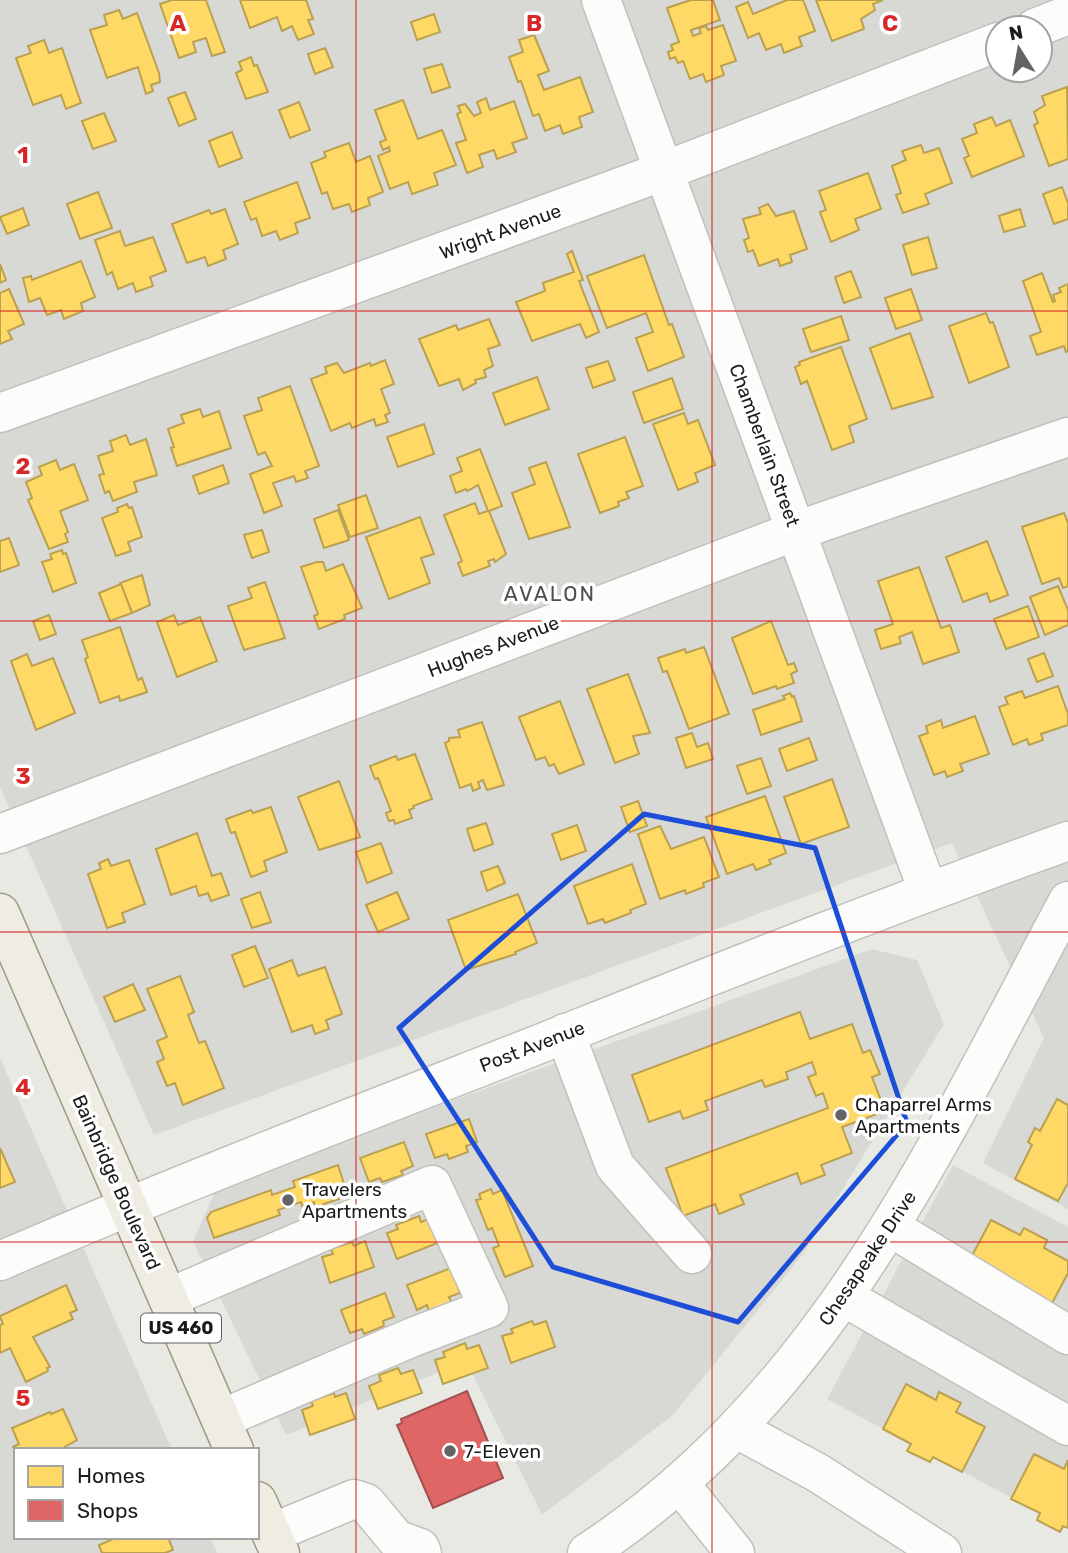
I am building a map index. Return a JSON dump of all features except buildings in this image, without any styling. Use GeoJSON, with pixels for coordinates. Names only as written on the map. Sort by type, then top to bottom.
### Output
{"type":"FeatureCollection","features":[{"type":"Feature","properties":{"kind":"main road","name":"Bainbridge Boulevard"},"geometry":{"type":"LineString","coordinates":[[0,913],[228,1435]]}},
{"type":"Feature","properties":{"kind":"street","name":"Chamberlain Street"},"geometry":{"type":"LineString","coordinates":[[601,0],[928,891]]}},
{"type":"Feature","properties":{"kind":"street","name":"Wright Avenue"},"geometry":{"type":"LineString","coordinates":[[0,413],[664,172],[984,48]]}},
{"type":"Feature","properties":{"kind":"street","name":"Hughes Avenue"},"geometry":{"type":"LineString","coordinates":[[0,834],[796,530],[1068,437]]}},
{"type":"Feature","properties":{"kind":"street","name":"Post Avenue"},"geometry":{"type":"LineString","coordinates":[[0,1261],[127,1206],[565,1033],[928,891],[1068,841]]}},
{"type":"Feature","properties":{"kind":"street","name":"Chesapeake Drive"},"geometry":{"type":"LineString","coordinates":[[587,1553],[665,1497],[737,1429],[760,1405],[844,1297],[908,1199],[1068,901]]}},
{"type":"Feature","properties":{"kind":"street"},"geometry":{"type":"LineString","coordinates":[[565,1033],[615,1166],[692,1254]]}},
{"type":"Feature","properties":{"kind":"street"},"geometry":{"type":"LineString","coordinates":[[167,1298],[432,1185],[489,1308],[413,1337],[228,1435]]}},
{"type":"Feature","properties":{"kind":"street"},"geometry":{"type":"LineString","coordinates":[[890,1227],[1068,1335]]}},
{"type":"Feature","properties":{"kind":"street"},"geometry":{"type":"LineString","coordinates":[[844,1297],[1068,1426]]}},
{"type":"Feature","properties":{"kind":"street"},"geometry":{"type":"LineString","coordinates":[[737,1429],[818,1473],[942,1553]]}},
{"type":"Feature","properties":{"kind":"street"},"geometry":{"type":"LineString","coordinates":[[680,1483],[735,1553]]}},
{"type":"Feature","properties":{"kind":"street"},"geometry":{"type":"LineString","coordinates":[[270,1529],[354,1499],[366,1503],[396,1539],[420,1548],[422,1553]]}},
{"type":"Feature","properties":{"kind":"highlighted area"},"geometry":{"type":"Polygon","coordinates":[[[644,814],[815,848],[907,1123],[738,1322],[553,1267],[399,1028],[644,814]]]}},
{"type":"Feature","properties":{"kind":"shaded area"},"geometry":{"type":"Polygon","coordinates":[[[0,0],[1068,0],[1068,1209],[983,1163],[1044,1038],[952,843],[154,1135],[0,787],[0,0]]]}},
{"type":"Feature","properties":{"kind":"shaded area"},"geometry":{"type":"Polygon","coordinates":[[[872,949],[917,960],[944,1024],[803,1254],[673,1415],[542,1515],[466,1361],[286,1435],[193,1241],[218,1185],[872,949]]]}},
{"type":"Feature","properties":{"kind":"shaded area"},"geometry":{"type":"Polygon","coordinates":[[[0,1058],[171,1448],[14,1448],[14,1539],[211,1539],[217,1553],[0,1553],[0,1058]]]}},
{"type":"Feature","properties":{"kind":"shaded area"},"geometry":{"type":"Polygon","coordinates":[[[953,1165],[1068,1227],[1068,1528],[827,1399],[953,1165]]]}},
{"type":"Feature","properties":{"kind":"place","name":"Chaparrel Arms Apartments"},"geometry":{"type":"Point","coordinates":[841,1115]}},
{"type":"Feature","properties":{"kind":"place","name":"Travelers Apartments"},"geometry":{"type":"Point","coordinates":[288,1200]}},
{"type":"Feature","properties":{"kind":"place","name":"7-Eleven"},"geometry":{"type":"Point","coordinates":[450,1451]}},
{"type":"Feature","properties":{"kind":"district","name":"AVALON"},"geometry":{"type":"Point","coordinates":[550,594]}}]}
